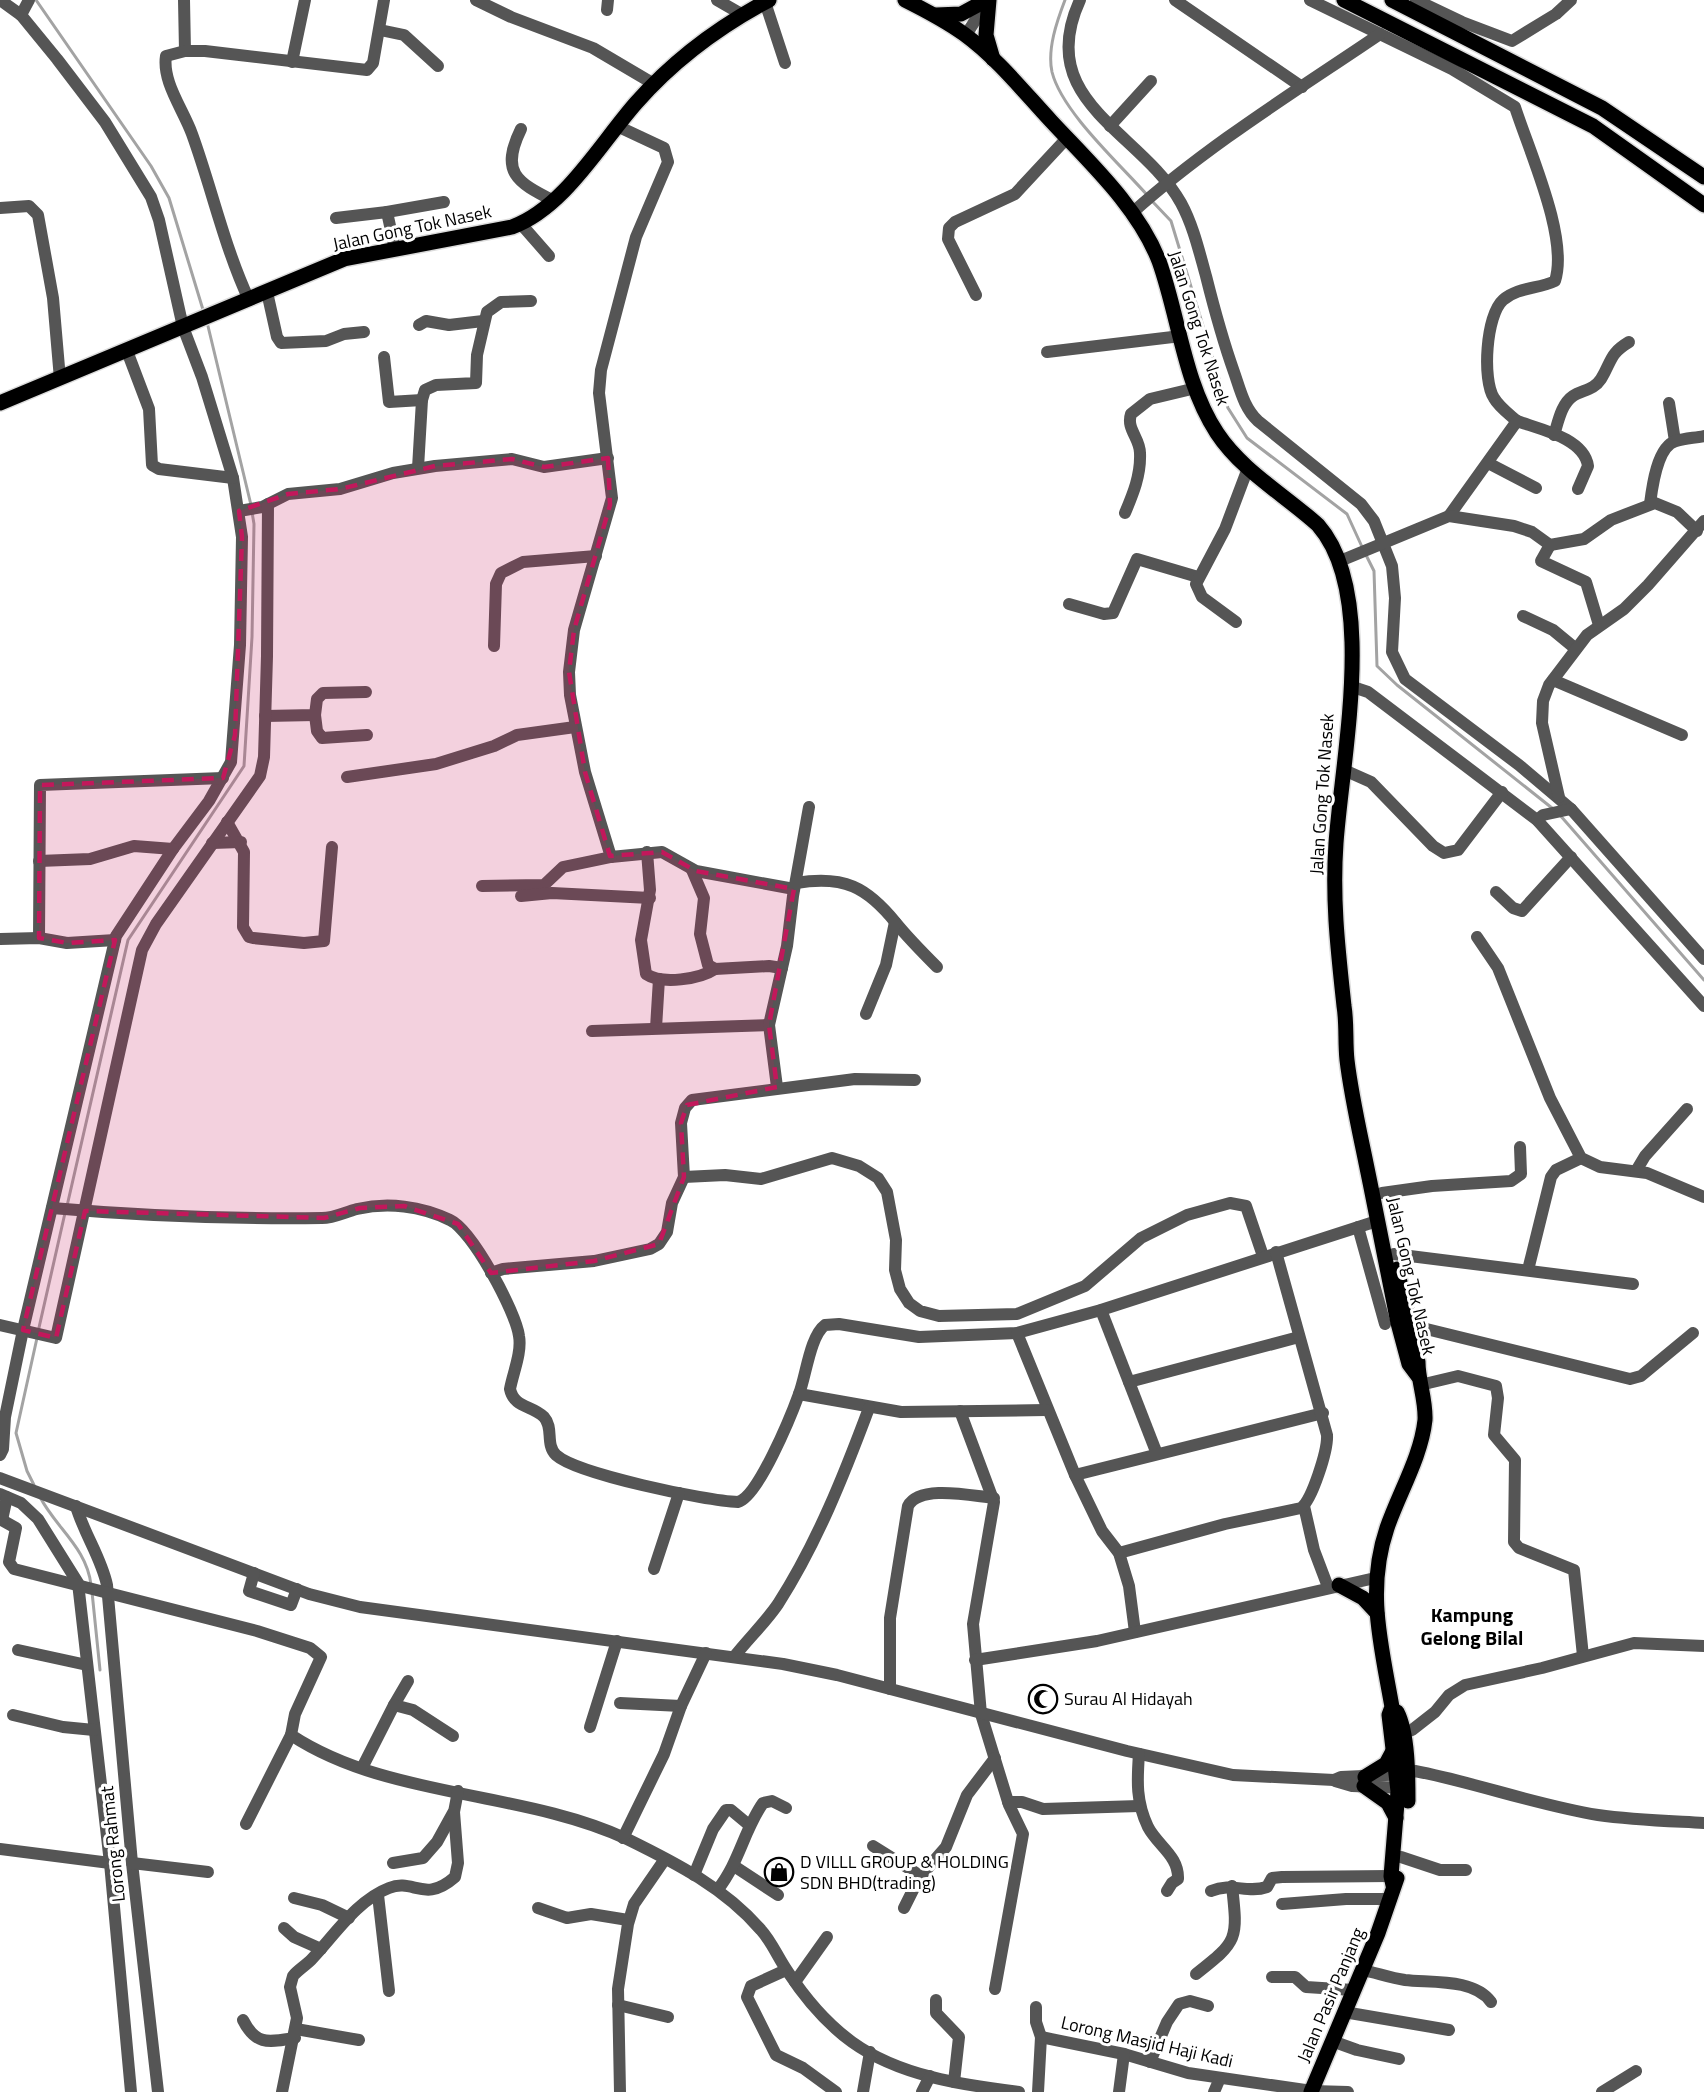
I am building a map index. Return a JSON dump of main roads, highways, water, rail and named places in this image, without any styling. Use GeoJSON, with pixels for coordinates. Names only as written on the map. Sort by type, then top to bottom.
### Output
{"type":"FeatureCollection","features":[{"type":"Feature","properties":{"kind":"main road","name":"Jalan Gong Tok Nasek"},"geometry":{"type":"LineString","coordinates":[[905,0],[966,35],[994,61],[1067,138],[1132,213],[1145,231],[1158,260],[1196,388],[1219,436],[1248,468],[1317,525],[1347,559],[1350,602],[1350,686],[1336,844],[1334,920],[1348,1067],[1383,1226],[1398,1323],[1409,1364],[1419,1380],[1425,1410],[1423,1429],[1387,1527],[1376,1578],[1377,1612],[1392,1707],[1389,1715],[1394,1749],[1403,1781],[1389,1893]]}},
{"type":"Feature","properties":{"kind":"main road"},"geometry":{"type":"LineString","coordinates":[[933,15],[961,14],[988,0]]}},
{"type":"Feature","properties":{"kind":"main road"},"geometry":{"type":"LineString","coordinates":[[988,0],[986,35],[994,61]]}},
{"type":"Feature","properties":{"kind":"main road"},"geometry":{"type":"LineString","coordinates":[[1344,0],[1593,126],[1704,205]]}},
{"type":"Feature","properties":{"kind":"main road"},"geometry":{"type":"LineString","coordinates":[[1392,0],[1602,108],[1704,177]]}},
{"type":"Feature","properties":{"kind":"main road","name":"Jalan Gong Tok Nasek"},"geometry":{"type":"LineString","coordinates":[[0,403],[344,259],[521,224],[537,216],[554,201],[654,84],[698,46],[742,15],[767,1]]}},
{"type":"Feature","properties":{"kind":"main road","name":"Jalan Gong Tok Nasek"},"geometry":{"type":"LineString","coordinates":[[1347,1041],[1354,1057],[1383,1200],[1383,1226],[1394,1254],[1398,1323]]}},
{"type":"Feature","properties":{"kind":"main road"},"geometry":{"type":"LineString","coordinates":[[1333,1586],[1363,1598],[1377,1612]]}},
{"type":"Feature","properties":{"kind":"main road","name":"Jalan Gong Tok Nasek"},"geometry":{"type":"LineString","coordinates":[[1389,1893],[1401,1857],[1403,1781],[1402,1733],[1398,1714],[1392,1707]]}},
{"type":"Feature","properties":{"kind":"main road"},"geometry":{"type":"LineString","coordinates":[[1394,1749],[1386,1764],[1365,1782],[1388,1803],[1397,1821]]}},
{"type":"Feature","properties":{"kind":"main road","name":"Jalan Pasir Panjang"},"geometry":{"type":"LineString","coordinates":[[1311,2092],[1363,1970],[1389,1893]]}},
{"type":"Feature","properties":{"kind":"waterway"},"geometry":{"type":"LineString","coordinates":[[36,0],[151,166],[169,198],[204,313]]}},
{"type":"Feature","properties":{"kind":"waterway"},"geometry":{"type":"LineString","coordinates":[[1065,0],[1056,26],[1051,54],[1052,72],[1058,88],[1079,120],[1148,196]]}},
{"type":"Feature","properties":{"kind":"waterway"},"geometry":{"type":"LineString","coordinates":[[1152,201],[1171,221],[1228,408],[1247,438],[1347,514],[1363,549]]}},
{"type":"Feature","properties":{"kind":"waterway"},"geometry":{"type":"LineString","coordinates":[[207,322],[251,505]]}},
{"type":"Feature","properties":{"kind":"waterway"},"geometry":{"type":"LineString","coordinates":[[67,1206],[128,940],[244,766],[252,637],[254,524],[252,512]]}},
{"type":"Feature","properties":{"kind":"waterway"},"geometry":{"type":"LineString","coordinates":[[1366,555],[1374,571],[1377,666],[1397,685],[1552,808]]}},
{"type":"Feature","properties":{"kind":"waterway"},"geometry":{"type":"LineString","coordinates":[[1559,814],[1704,980]]}},
{"type":"Feature","properties":{"kind":"waterway"},"geometry":{"type":"LineString","coordinates":[[38,1332],[65,1213]]}},
{"type":"Feature","properties":{"kind":"waterway"},"geometry":{"type":"LineString","coordinates":[[34,1485],[27,1471],[16,1433],[37,1338]]}},
{"type":"Feature","properties":{"kind":"waterway"},"geometry":{"type":"LineString","coordinates":[[40,1497],[84,1560],[91,1585]]}},
{"type":"Feature","properties":{"kind":"waterway"},"geometry":{"type":"LineString","coordinates":[[92,1592],[100,1670]]}},
{"type":"Feature","properties":{"kind":"place","name":"Surau Al Hidayah"},"geometry":{"type":"Point","coordinates":[1043,1699]}},
{"type":"Feature","properties":{"kind":"place","name":"D VILLL GROUP & HOLDING SDN BHD(trading)"},"geometry":{"type":"Point","coordinates":[779,1872]}},
{"type":"Feature","properties":{"kind":"district","name":"Kampung Gelong Bilal"},"geometry":{"type":"Point","coordinates":[1472,1626]}}]}
